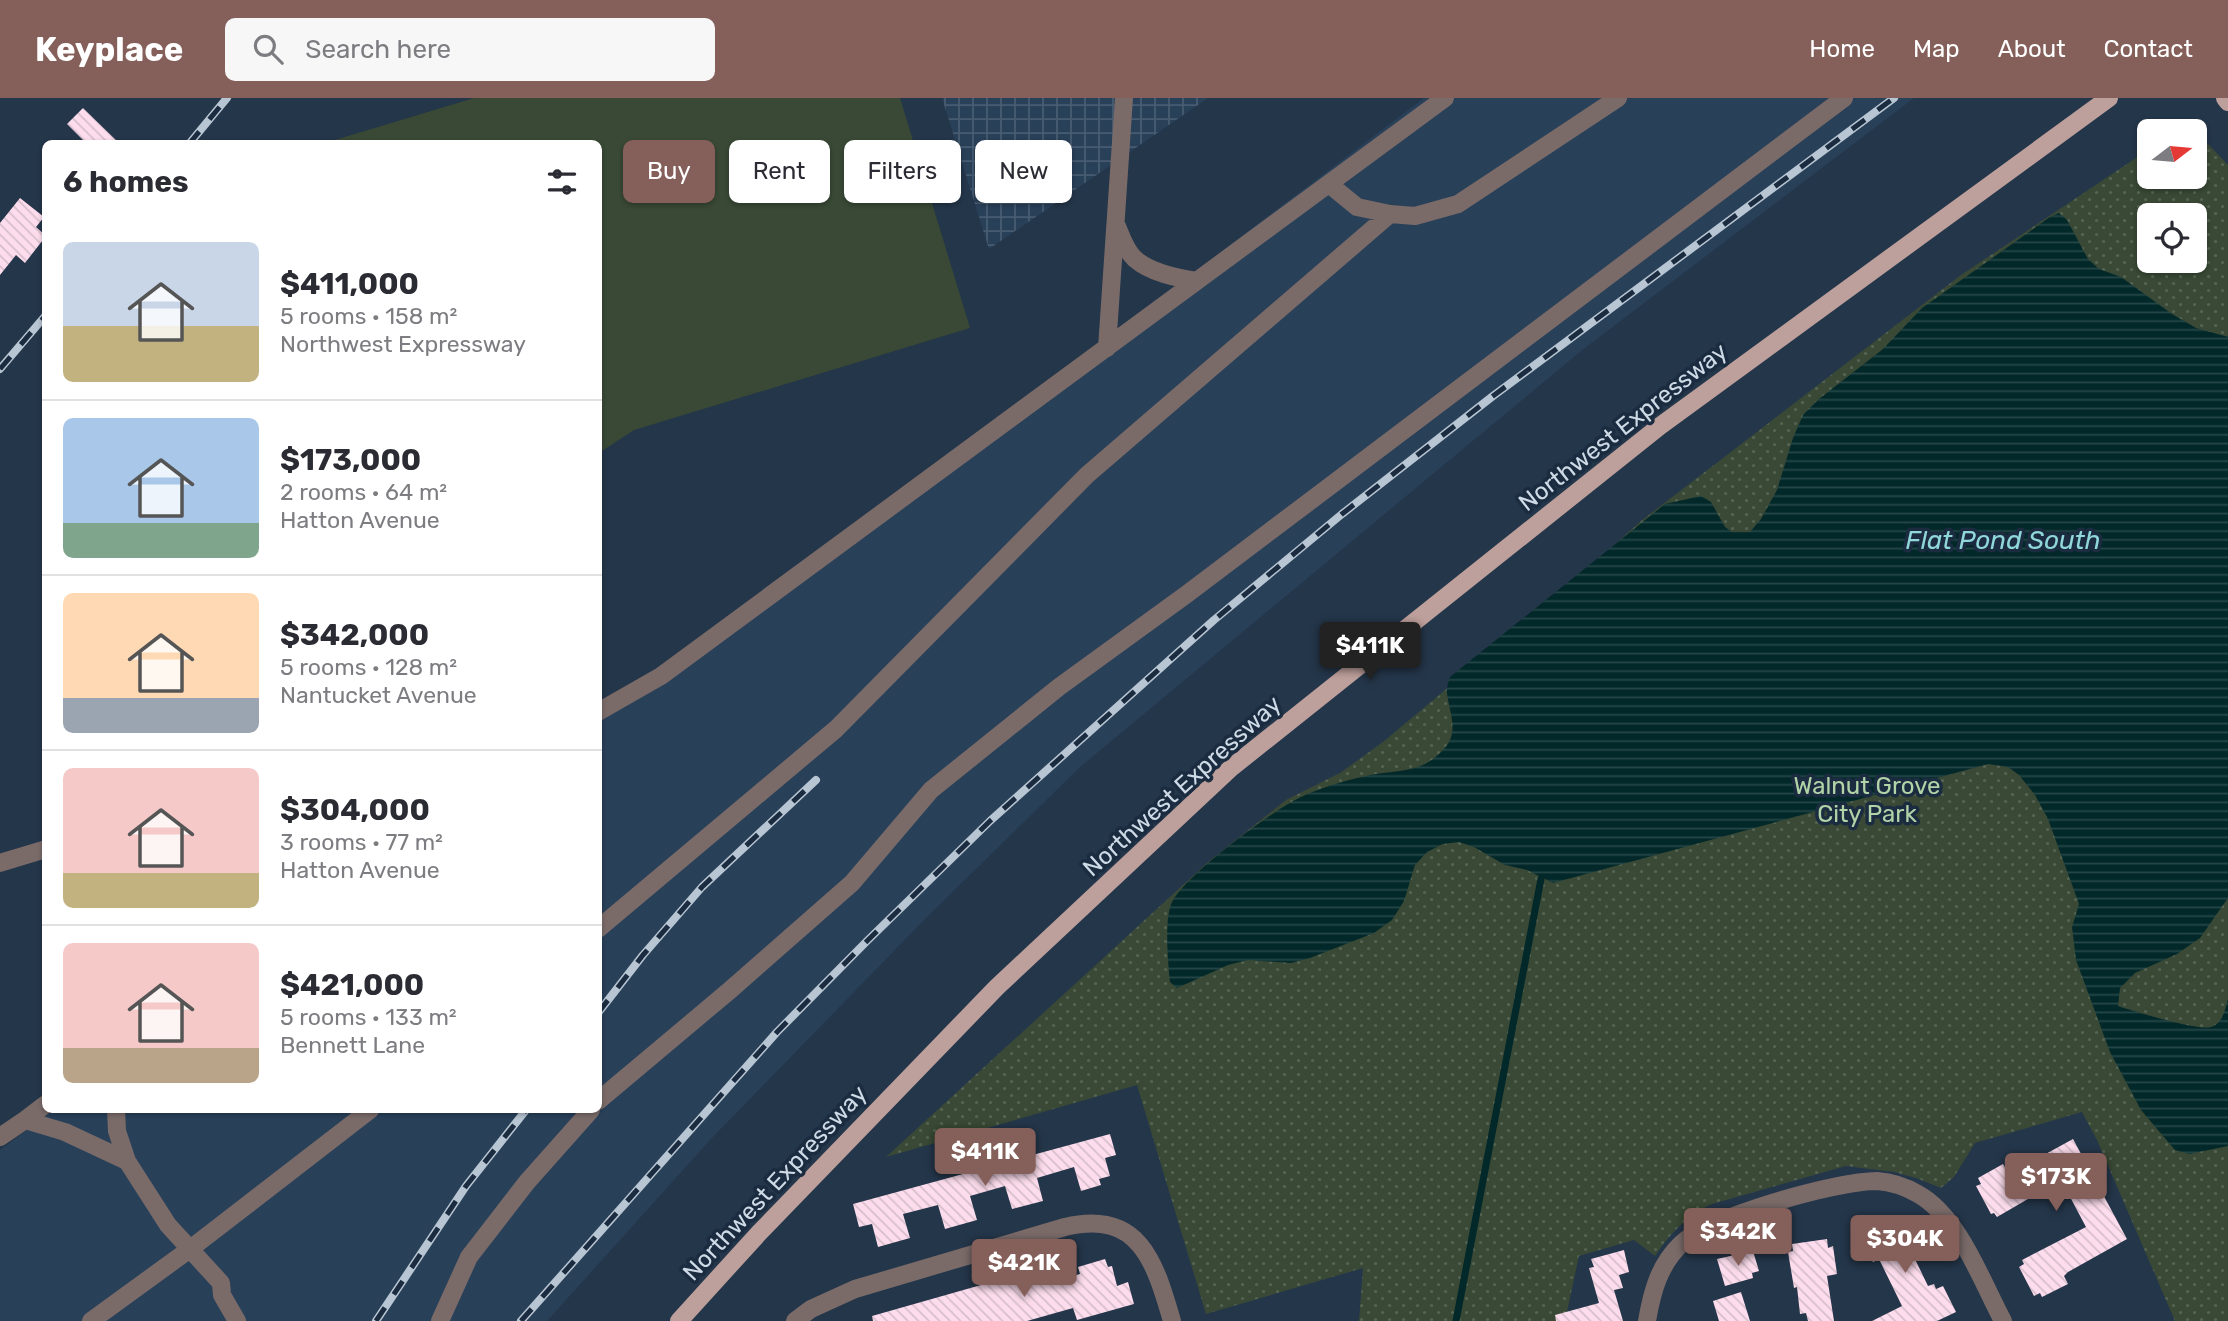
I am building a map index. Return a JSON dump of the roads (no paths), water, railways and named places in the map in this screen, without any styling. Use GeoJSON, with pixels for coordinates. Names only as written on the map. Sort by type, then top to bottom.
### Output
{"type":"FeatureCollection","features":[{"type":"Feature","properties":{"kind":"main road","name":"Northwest Expressway"},"geometry":{"type":"LineString","coordinates":[[679,1321],[759,1233],[997,987],[1231,768],[1660,426],[2109,98]]}},
{"type":"Feature","properties":{"kind":"street"},"geometry":{"type":"LineString","coordinates":[[1107,348],[1124,98]]}},
{"type":"Feature","properties":{"kind":"street"},"geometry":{"type":"LineString","coordinates":[[602,710],[661,676],[1445,98]]}},
{"type":"Feature","properties":{"kind":"street"},"geometry":{"type":"LineString","coordinates":[[1329,184],[1357,207],[1390,214],[1415,216],[1458,204],[1618,98]]}},
{"type":"Feature","properties":{"kind":"street"},"geometry":{"type":"LineString","coordinates":[[602,1098],[852,883],[931,790],[1059,687],[1187,594],[1844,98]]}},
{"type":"Feature","properties":{"kind":"street"},"geometry":{"type":"LineString","coordinates":[[602,926],[836,729],[1087,475],[1390,214]]}},
{"type":"Feature","properties":{"kind":"street"},"geometry":{"type":"LineString","coordinates":[[1115,221],[1124,244],[1134,258],[1154,271],[1197,281]]}},
{"type":"Feature","properties":{"kind":"street"},"geometry":{"type":"LineString","coordinates":[[0,863],[42,850]]}},
{"type":"Feature","properties":{"kind":"street"},"geometry":{"type":"LineString","coordinates":[[0,1137],[42,1107]]}},
{"type":"Feature","properties":{"kind":"street"},"geometry":{"type":"LineString","coordinates":[[116,1113],[117,1131],[127,1161],[168,1225],[221,1283],[222,1295],[232,1318]]}},
{"type":"Feature","properties":{"kind":"street"},"geometry":{"type":"LineString","coordinates":[[91,1321],[190,1249],[366,1113]]}},
{"type":"Feature","properties":{"kind":"street"},"geometry":{"type":"LineString","coordinates":[[440,1321],[469,1257],[527,1182],[588,1113]]}},
{"type":"Feature","properties":{"kind":"street"},"geometry":{"type":"LineString","coordinates":[[25,1120],[65,1132],[127,1161]]}},
{"type":"Feature","properties":{"kind":"street"},"geometry":{"type":"LineString","coordinates":[[1647,1321],[1655,1282],[1665,1263],[1680,1245],[1697,1231],[1715,1222],[1838,1186],[1878,1181],[1898,1184],[1934,1205],[1960,1238],[2003,1321]]}},
{"type":"Feature","properties":{"kind":"street"},"geometry":{"type":"LineString","coordinates":[[795,1321],[811,1309],[855,1289],[1065,1227],[1097,1223],[1123,1231],[1143,1248],[1159,1274],[1172,1321]]}},
{"type":"Feature","properties":{"kind":"water","name":"Flat Pond South"},"geometry":{"type":"Polygon","coordinates":[[[2059,213],[2067,220],[2088,259],[2099,269],[2121,277],[2196,328],[2228,337],[2228,898],[2200,938],[2177,954],[2135,973],[2120,988],[2118,1006],[2180,1023],[2211,1027],[2221,1019],[2228,999],[2228,1146],[2189,1154],[2175,1150],[2141,1110],[2110,1052],[2076,960],[2072,927],[2079,904],[2048,819],[2035,795],[2019,775],[2008,767],[1988,764],[1553,883],[1527,870],[1505,865],[1474,847],[1459,842],[1443,844],[1427,852],[1415,865],[1404,901],[1392,920],[1374,933],[1291,963],[1248,960],[1228,965],[1177,988],[1170,982],[1167,941],[1172,902],[1193,877],[1228,846],[1266,818],[1303,796],[1357,778],[1408,770],[1435,757],[1452,736],[1447,691],[1450,677],[1665,504],[1701,496],[1711,502],[1725,527],[1732,532],[1750,532],[1761,519],[1777,490],[1803,415],[1819,399],[1883,349],[1922,308],[2059,213]]]}},
{"type":"Feature","properties":{"kind":"waterway"},"geometry":{"type":"LineString","coordinates":[[1456,1321],[1541,879]]}},
{"type":"Feature","properties":{"kind":"railway"},"geometry":{"type":"LineString","coordinates":[[192,140],[227,98]]}},
{"type":"Feature","properties":{"kind":"railway"},"geometry":{"type":"LineString","coordinates":[[521,1321],[777,1032],[990,821],[1214,620],[1342,514],[1493,396],[1894,98]]}},
{"type":"Feature","properties":{"kind":"railway"},"geometry":{"type":"LineString","coordinates":[[0,369],[42,320]]}},
{"type":"Feature","properties":{"kind":"railway"},"geometry":{"type":"LineString","coordinates":[[602,1008],[643,955],[702,887],[816,780]]}},
{"type":"Feature","properties":{"kind":"railway"},"geometry":{"type":"LineString","coordinates":[[376,1321],[466,1186],[524,1113]]}},
{"type":"Feature","properties":{"kind":"park label","name":"Walnut Grove City Park"},"geometry":{"type":"Point","coordinates":[1867,800]}}]}
